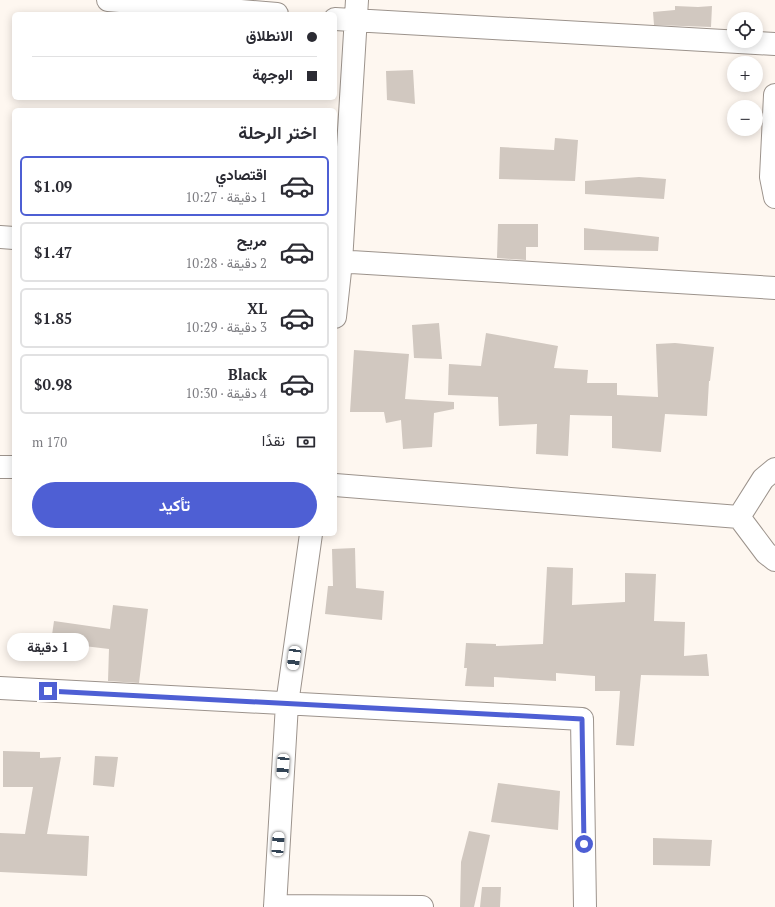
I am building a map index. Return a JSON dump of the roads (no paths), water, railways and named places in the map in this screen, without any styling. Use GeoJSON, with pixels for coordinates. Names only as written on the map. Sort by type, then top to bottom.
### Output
{"type":"FeatureCollection","features":[{"type":"Feature","properties":{"kind":"street"},"geometry":{"type":"LineString","coordinates":[[108,0],[252,12]]}},
{"type":"Feature","properties":{"kind":"street"},"geometry":{"type":"LineString","coordinates":[[337,280],[349,13],[775,44]]}},
{"type":"Feature","properties":{"kind":"street"},"geometry":{"type":"LineString","coordinates":[[775,95],[771,177],[775,197]]}},
{"type":"Feature","properties":{"kind":"street"},"geometry":{"type":"LineString","coordinates":[[0,237],[12,238]]}},
{"type":"Feature","properties":{"kind":"street"},"geometry":{"type":"LineString","coordinates":[[338,261],[775,288]]}},
{"type":"Feature","properties":{"kind":"street"},"geometry":{"type":"LineString","coordinates":[[0,467],[12,467]]}},
{"type":"Feature","properties":{"kind":"street"},"geometry":{"type":"LineString","coordinates":[[739,517],[763,478],[775,469]]}},
{"type":"Feature","properties":{"kind":"street"},"geometry":{"type":"LineString","coordinates":[[337,485],[739,517],[766,553],[775,560]]}},
{"type":"Feature","properties":{"kind":"street"},"geometry":{"type":"LineString","coordinates":[[311,536],[287,704],[275,906],[422,907]]}},
{"type":"Feature","properties":{"kind":"street"},"geometry":{"type":"LineString","coordinates":[[0,688],[582,719],[585,907]]}}]}
